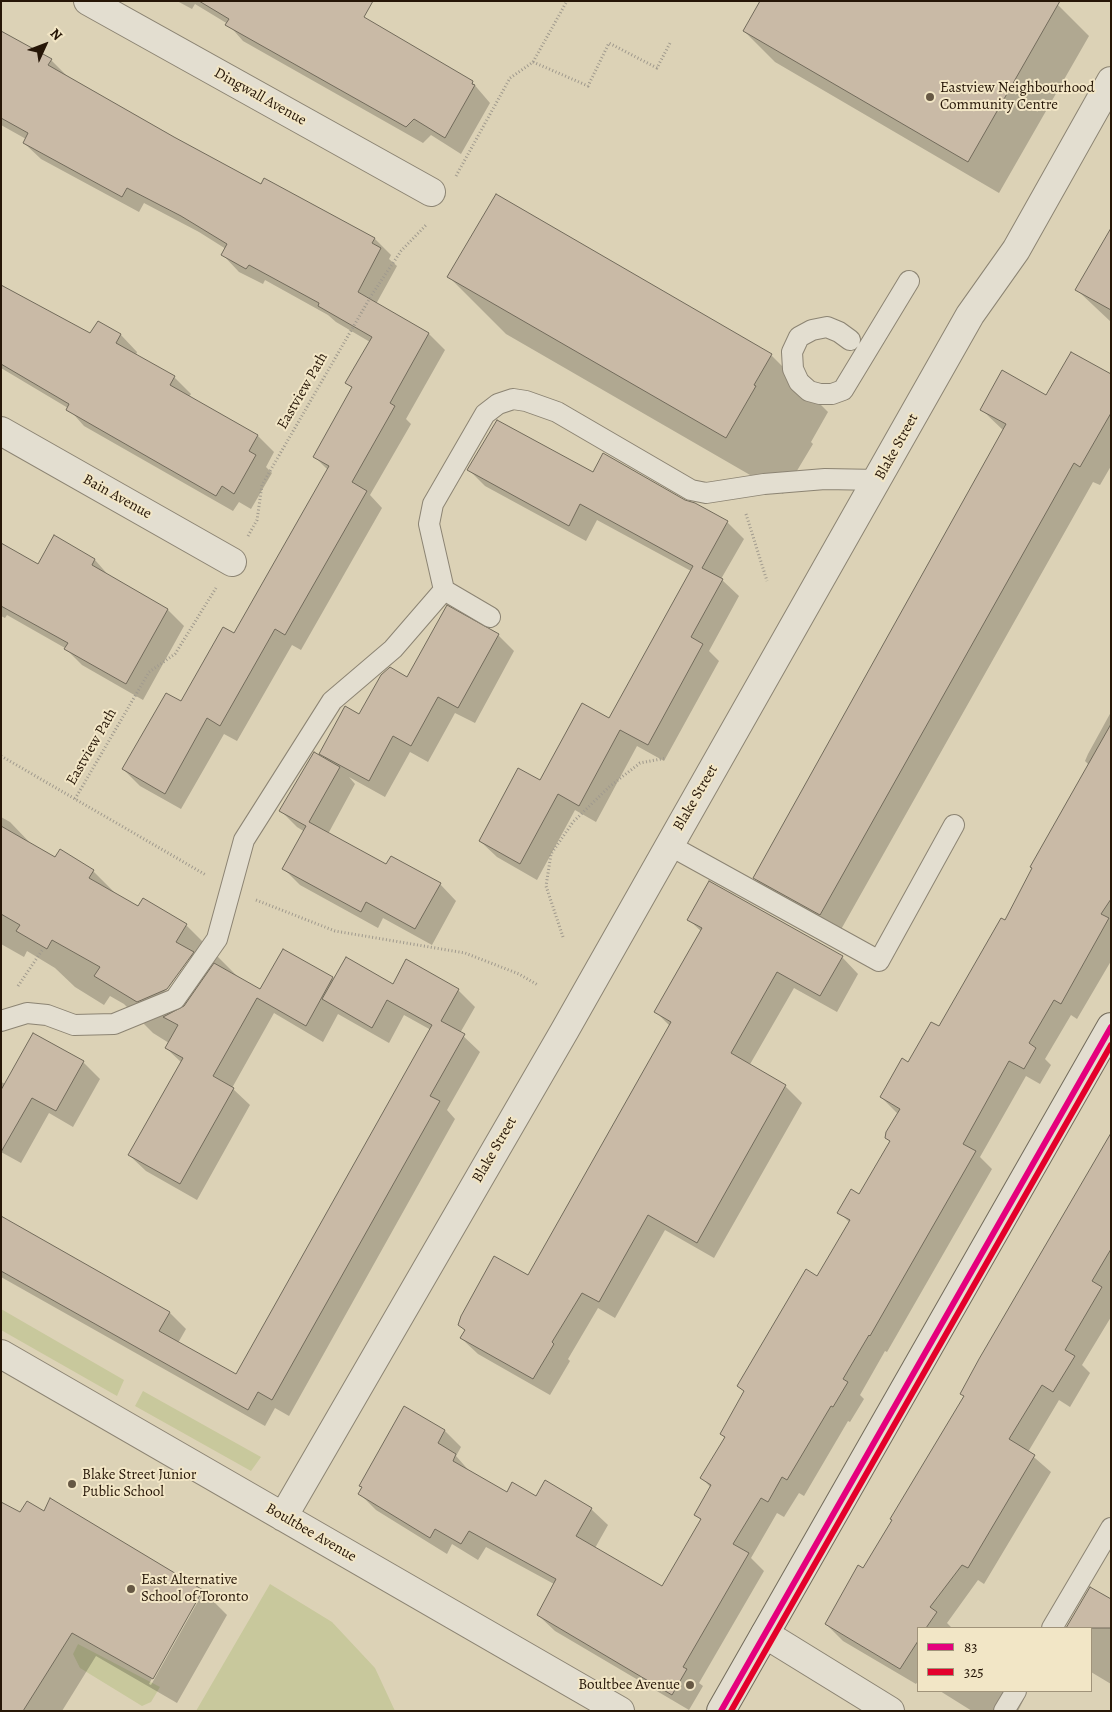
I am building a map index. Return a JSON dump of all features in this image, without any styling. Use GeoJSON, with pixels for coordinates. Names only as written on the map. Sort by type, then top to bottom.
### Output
{"type":"FeatureCollection","features":[{"type":"Feature","properties":{"kind":"street","name":"Dingwall Avenue"},"geometry":{"type":"LineString","coordinates":[[88,1],[441,188]]}},
{"type":"Feature","properties":{"kind":"street","name":"Blake Street"},"geometry":{"type":"LineString","coordinates":[[283,1517],[879,480],[970,315],[1016,250],[1111,81]]}},
{"type":"Feature","properties":{"kind":"street","name":"Bain Avenue"},"geometry":{"type":"LineString","coordinates":[[1,431],[232,562]]}},
{"type":"Feature","properties":{"kind":"street"},"geometry":{"type":"LineString","coordinates":[[721,1711],[1111,1027]]}},
{"type":"Feature","properties":{"kind":"street","name":"Boultbee Avenue"},"geometry":{"type":"LineString","coordinates":[[1,1354],[620,1711]]}},
{"type":"Feature","properties":{"kind":"street"},"geometry":{"type":"LineString","coordinates":[[765,1634],[890,1711]]}},
{"type":"Feature","properties":{"kind":"lane"},"geometry":{"type":"LineString","coordinates":[[850,340],[839,332],[827,327],[812,330],[800,338],[792,352],[793,369],[799,382],[809,390],[820,394],[832,394],[843,390],[909,281]]}},
{"type":"Feature","properties":{"kind":"lane"},"geometry":{"type":"LineString","coordinates":[[490,617],[444,590],[429,524],[433,504],[485,414],[498,404],[513,399],[526,401],[557,412],[692,490],[706,493],[764,484],[825,479],[879,480]]}},
{"type":"Feature","properties":{"kind":"lane"},"geometry":{"type":"LineString","coordinates":[[1,1021],[27,1013],[47,1015],[74,1025],[114,1024],[175,999],[217,938],[244,840],[332,701],[393,649],[444,590]]}},
{"type":"Feature","properties":{"kind":"lane"},"geometry":{"type":"LineString","coordinates":[[670,845],[879,962],[954,825]]}},
{"type":"Feature","properties":{"kind":"lane"},"geometry":{"type":"LineString","coordinates":[[1053,1627],[1111,1528]]}},
{"type":"Feature","properties":{"kind":"lane"},"geometry":{"type":"LineString","coordinates":[[1004,1711],[1015,1692]]}},
{"type":"Feature","properties":{"kind":"path"},"geometry":{"type":"LineString","coordinates":[[441,188],[510,78],[533,62],[567,1]]}},
{"type":"Feature","properties":{"kind":"path"},"geometry":{"type":"LineString","coordinates":[[533,62],[588,86],[609,43],[657,68],[670,43]]}},
{"type":"Feature","properties":{"kind":"path","name":"Eastview Path"},"geometry":{"type":"LineString","coordinates":[[75,799],[149,672],[175,654],[258,520],[262,485],[371,296],[401,251],[428,222]]}},
{"type":"Feature","properties":{"kind":"path"},"geometry":{"type":"LineString","coordinates":[[740,489],[750,530],[767,581]]}},
{"type":"Feature","properties":{"kind":"path"},"geometry":{"type":"LineString","coordinates":[[1,756],[230,890],[335,931],[465,952],[519,974],[538,985]]}},
{"type":"Feature","properties":{"kind":"path"},"geometry":{"type":"LineString","coordinates":[[563,937],[546,886],[551,854],[573,822],[609,787],[640,763],[666,758]]}},
{"type":"Feature","properties":{"kind":"path"},"geometry":{"type":"LineString","coordinates":[[9,989],[18,987],[43,949]]}},
{"type":"Feature","properties":{"kind":"green space"},"geometry":{"type":"Polygon","coordinates":[[[1,1309],[124,1380],[117,1396],[1,1330],[1,1309]]]}},
{"type":"Feature","properties":{"kind":"green space"},"geometry":{"type":"Polygon","coordinates":[[[143,1391],[261,1457],[251,1471],[135,1406],[143,1391]]]}},
{"type":"Feature","properties":{"kind":"green space"},"geometry":{"type":"Polygon","coordinates":[[[270,1584],[332,1622],[375,1668],[395,1711],[196,1711],[270,1584]]]}},
{"type":"Feature","properties":{"kind":"green space"},"geometry":{"type":"Polygon","coordinates":[[[78,1644],[160,1687],[151,1702],[142,1706],[80,1668],[73,1654],[78,1644]]]}},
{"type":"Feature","properties":{"kind":"building"},"geometry":{"type":"Polygon","coordinates":[[[199,1],[373,1],[364,17],[473,81],[472,84],[475,85],[445,138],[414,119],[406,127],[225,25],[229,19],[199,1]]]}},
{"type":"Feature","properties":{"kind":"building","name":"Eastview Neighbourhood Community Centre"},"geometry":{"type":"Polygon","coordinates":[[[760,1],[1060,1],[968,162],[743,31],[760,1]]]}},
{"type":"Feature","properties":{"kind":"building"},"geometry":{"type":"Polygon","coordinates":[[[1,31],[52,59],[48,65],[174,137],[261,184],[264,178],[375,238],[372,243],[381,248],[358,292],[429,333],[390,403],[395,406],[352,482],[367,491],[285,635],[275,629],[220,726],[207,718],[165,794],[122,769],[166,693],[181,701],[223,627],[234,633],[329,466],[313,457],[352,387],[345,383],[372,337],[318,306],[319,303],[249,265],[246,269],[221,255],[227,244],[181,216],[127,188],[122,197],[23,143],[28,133],[1,118],[1,31]]]}},
{"type":"Feature","properties":{"kind":"building"},"geometry":{"type":"Polygon","coordinates":[[[496,194],[772,354],[726,438],[447,277],[496,194]]]}},
{"type":"Feature","properties":{"kind":"building"},"geometry":{"type":"Polygon","coordinates":[[[1111,228],[1111,310],[1075,290],[1111,228]]]}},
{"type":"Feature","properties":{"kind":"building"},"geometry":{"type":"Polygon","coordinates":[[[1,285],[90,333],[98,321],[121,334],[116,343],[175,376],[170,385],[258,435],[249,451],[256,455],[234,494],[222,486],[216,496],[66,410],[69,404],[1,364],[1,285]]]}},
{"type":"Feature","properties":{"kind":"building"},"geometry":{"type":"Polygon","coordinates":[[[1071,352],[1111,374],[1111,413],[1080,467],[1074,463],[820,915],[753,878],[1006,424],[980,410],[1002,370],[1046,395],[1071,352]]]}},
{"type":"Feature","properties":{"kind":"building"},"geometry":{"type":"Polygon","coordinates":[[[497,420],[593,472],[603,453],[685,500],[695,503],[728,521],[702,568],[723,579],[691,637],[703,644],[648,745],[620,730],[579,806],[558,794],[520,864],[479,841],[518,768],[540,780],[582,703],[609,718],[693,566],[580,504],[569,526],[467,470],[497,420]]]}},
{"type":"Feature","properties":{"kind":"building"},"geometry":{"type":"Polygon","coordinates":[[[54,535],[95,559],[92,565],[168,609],[126,684],[64,649],[68,643],[1,606],[1,543],[38,564],[54,535]]]}},
{"type":"Feature","properties":{"kind":"building"},"geometry":{"type":"Polygon","coordinates":[[[447,605],[499,634],[458,708],[438,697],[411,746],[393,736],[369,781],[319,754],[345,706],[359,714],[381,675],[390,667],[407,677],[447,605]]]}},
{"type":"Feature","properties":{"kind":"building"},"geometry":{"type":"Polygon","coordinates":[[[1111,724],[1111,899],[1101,914],[1109,918],[1061,1004],[1054,1000],[1029,1043],[1036,1048],[1024,1069],[1009,1061],[963,1144],[976,1151],[870,1336],[843,1379],[848,1382],[833,1407],[831,1406],[787,1480],[782,1477],[768,1502],[761,1498],[733,1544],[749,1553],[683,1667],[687,1669],[672,1695],[537,1615],[556,1579],[469,1531],[461,1544],[435,1529],[430,1538],[358,1494],[362,1487],[359,1486],[404,1406],[445,1430],[438,1443],[456,1454],[453,1461],[507,1492],[512,1482],[536,1496],[545,1480],[592,1508],[576,1536],[662,1586],[701,1519],[694,1515],[711,1485],[700,1478],[725,1437],[720,1434],[744,1391],[737,1386],[806,1269],[817,1276],[850,1220],[837,1213],[851,1189],[859,1194],[890,1141],[885,1138],[886,1132],[900,1109],[880,1097],[902,1058],[908,1062],[931,1022],[939,1026],[1001,918],[1005,920],[1032,868],[1030,867],[1111,724]]]}},
{"type":"Feature","properties":{"kind":"building"},"geometry":{"type":"Polygon","coordinates":[[[314,752],[340,767],[309,822],[386,864],[391,856],[441,883],[415,929],[366,902],[361,912],[282,869],[306,826],[279,811],[314,752]]]}},
{"type":"Feature","properties":{"kind":"building"},"geometry":{"type":"Polygon","coordinates":[[[1,826],[55,857],[60,849],[94,870],[89,878],[138,906],[143,898],[187,924],[176,942],[194,952],[167,989],[137,1002],[94,976],[100,967],[52,940],[47,949],[16,931],[20,925],[1,914],[1,826]]]}},
{"type":"Feature","properties":{"kind":"building"},"geometry":{"type":"Polygon","coordinates":[[[709,881],[843,956],[820,996],[777,972],[731,1053],[786,1085],[697,1243],[648,1215],[599,1302],[582,1293],[552,1342],[554,1344],[533,1379],[460,1338],[465,1330],[458,1325],[461,1316],[494,1256],[528,1275],[671,1022],[654,1012],[702,928],[687,920],[709,881]]]}},
{"type":"Feature","properties":{"kind":"building"},"geometry":{"type":"Polygon","coordinates":[[[283,949],[333,977],[306,1026],[257,998],[213,1076],[234,1088],[180,1184],[128,1155],[183,1058],[165,1048],[178,1025],[163,1017],[184,1006],[214,963],[260,989],[283,949]]]}},
{"type":"Feature","properties":{"kind":"building"},"geometry":{"type":"Polygon","coordinates":[[[346,957],[393,984],[406,959],[459,989],[441,1021],[465,1034],[430,1096],[440,1101],[272,1400],[258,1392],[248,1410],[1,1271],[1,1216],[170,1312],[159,1331],[236,1374],[432,1025],[387,1000],[372,1028],[322,999],[346,957]]]}},
{"type":"Feature","properties":{"kind":"building"},"geometry":{"type":"Polygon","coordinates":[[[33,1033],[84,1061],[56,1111],[32,1098],[1,1152],[1,1090],[33,1033]]]}},
{"type":"Feature","properties":{"kind":"building"},"geometry":{"type":"Polygon","coordinates":[[[1111,1133],[1111,1249],[1092,1281],[1102,1287],[1065,1350],[1075,1356],[1053,1392],[1042,1385],[1009,1439],[1035,1455],[968,1568],[962,1565],[930,1607],[937,1612],[927,1627],[917,1627],[917,1643],[900,1669],[825,1624],[858,1565],[863,1568],[892,1520],[890,1519],[964,1396],[960,1394],[1111,1133]]]}},
{"type":"Feature","properties":{"kind":"building"},"geometry":{"type":"Polygon","coordinates":[[[50,1498],[203,1590],[153,1679],[72,1633],[23,1711],[1,1711],[1,1502],[20,1512],[27,1501],[44,1511],[50,1498]]]}},
{"type":"Feature","properties":{"kind":"building"},"geometry":{"type":"Polygon","coordinates":[[[1090,1587],[1111,1599],[1111,1628],[1067,1627],[1090,1587]]]}},
{"type":"Feature","properties":{"kind":"transit line","name":"83"},"geometry":{"type":"LineString","coordinates":[[721,1711],[1111,1027]]}},
{"type":"Feature","properties":{"kind":"transit line","name":"325"},"geometry":{"type":"LineString","coordinates":[[731,1711],[1111,1045]]}},
{"type":"Feature","properties":{"kind":"place","name":"Eastview Neighbourhood Community Centre"},"geometry":{"type":"Point","coordinates":[930,97]}},
{"type":"Feature","properties":{"kind":"place","name":"Blake Street Junior Public School"},"geometry":{"type":"Point","coordinates":[72,1484]}},
{"type":"Feature","properties":{"kind":"place","name":"East Alternative School of Toronto"},"geometry":{"type":"Point","coordinates":[131,1589]}},
{"type":"Feature","properties":{"kind":"place","name":"Boultbee Avenue"},"geometry":{"type":"Point","coordinates":[690,1685]}}]}
